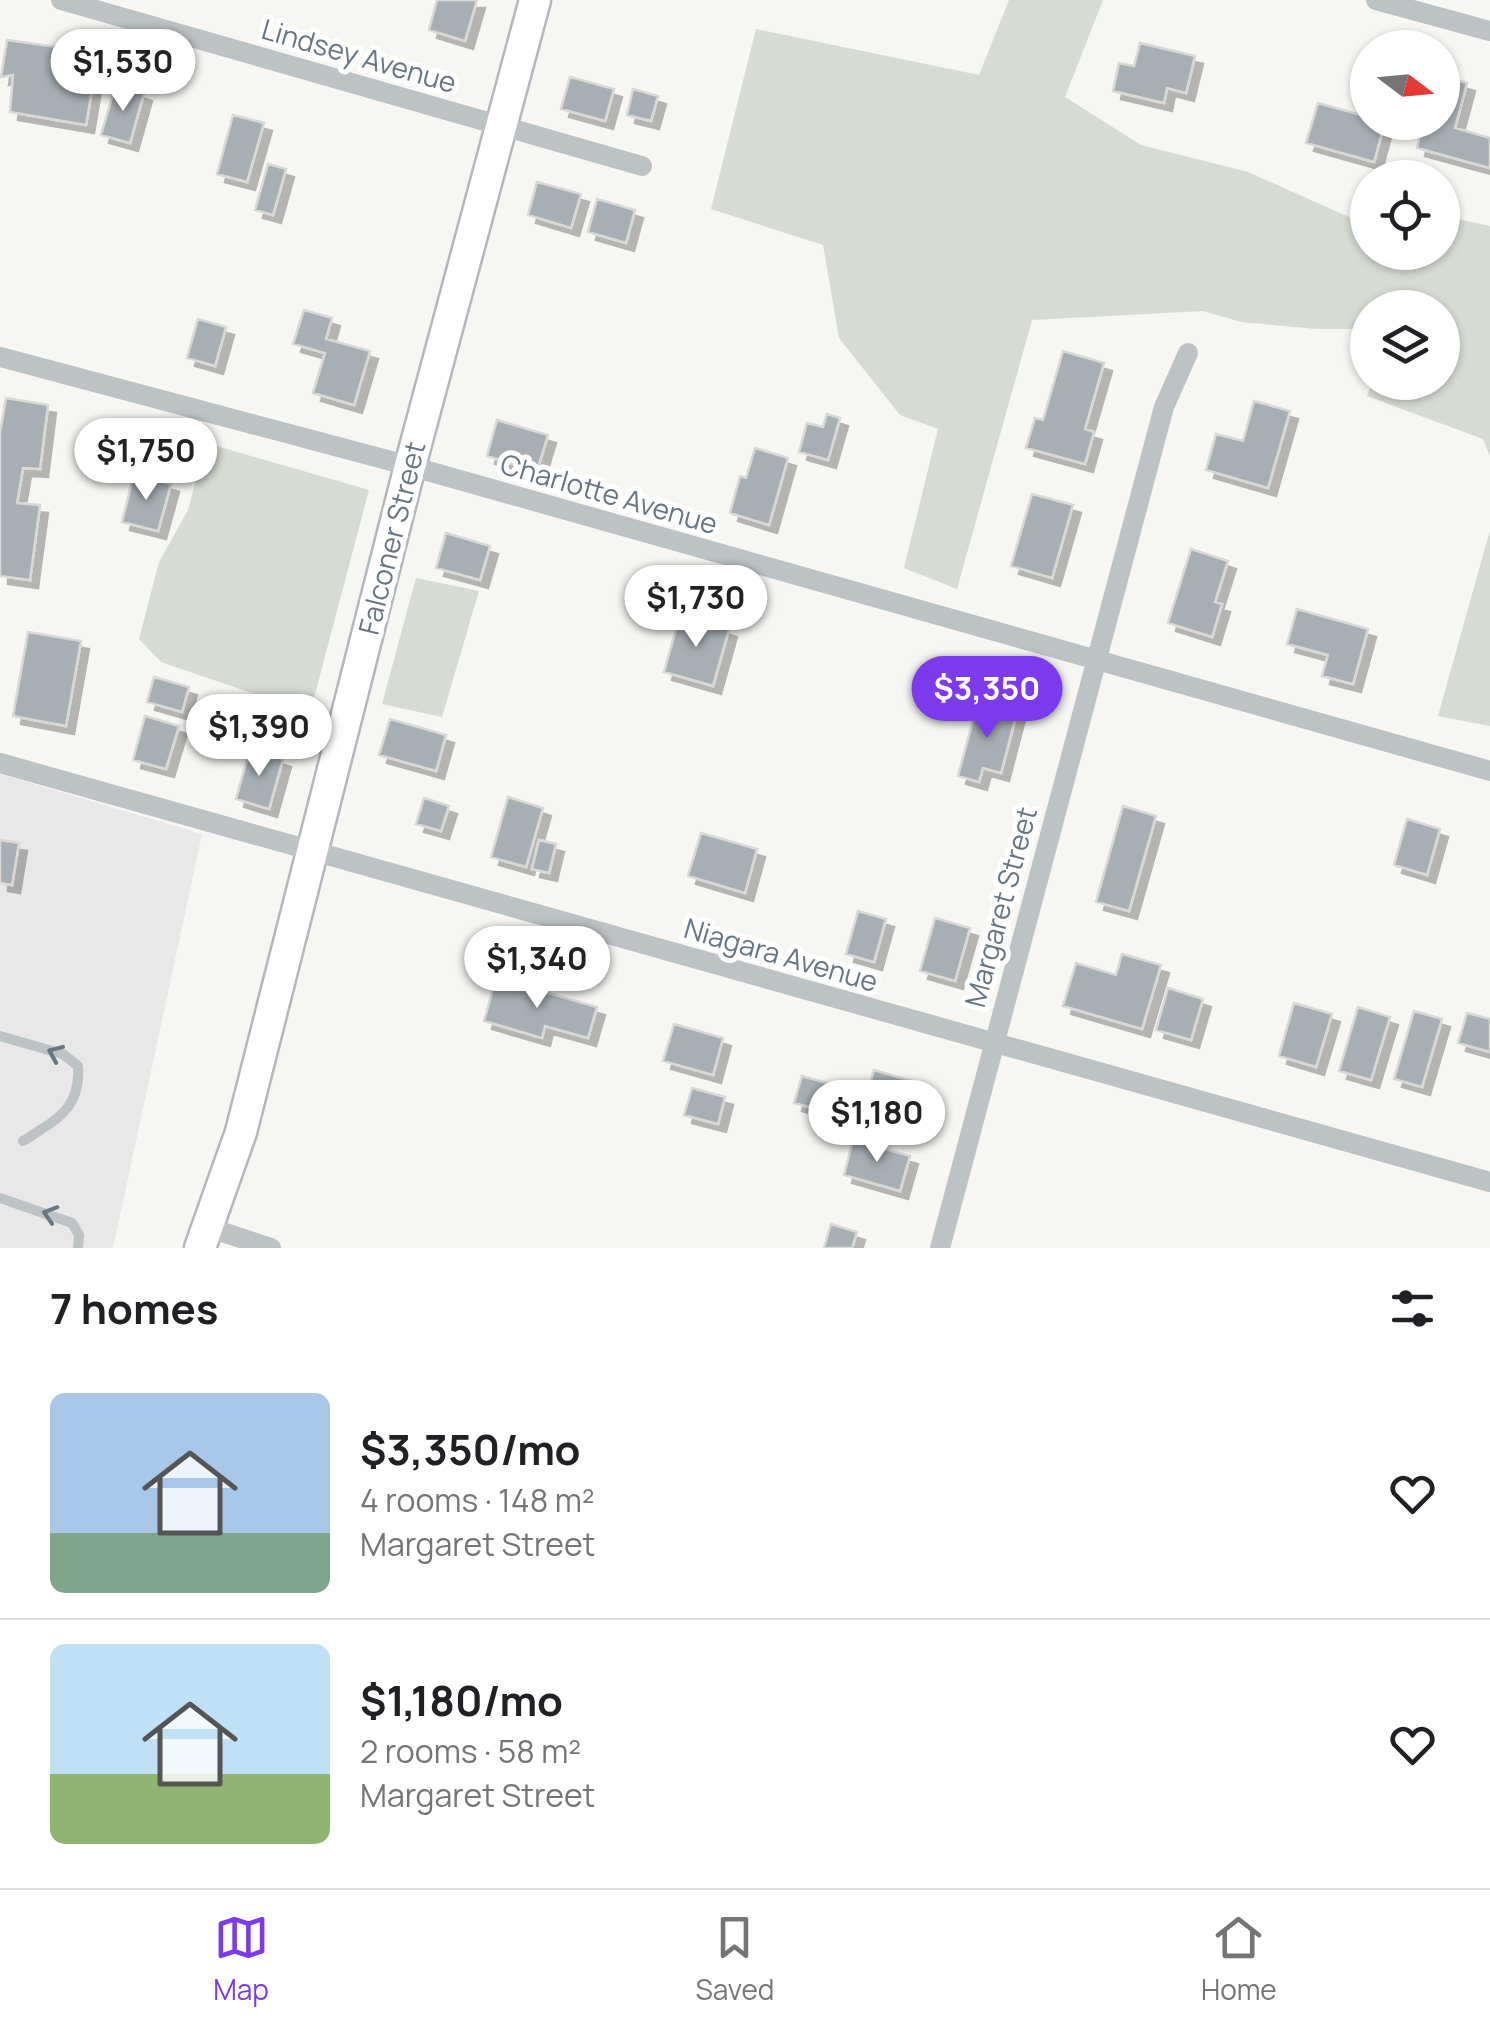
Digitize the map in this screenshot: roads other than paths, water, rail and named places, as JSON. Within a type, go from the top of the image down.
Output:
[{"type":"street","name":"Lindsey Avenue","points":[[61,0],[642,166]]},
{"type":"street","name":"Falconer Street","points":[[204,1238],[241,1132],[410,466],[535,0]]},
{"type":"street","points":[[1376,0],[1490,32]]},
{"type":"street","name":"Margaret Street","points":[[940,1248],[1164,406],[1188,353]]},
{"type":"street","name":"Charlotte Avenue","points":[[0,357],[410,466],[1490,771]]},
{"type":"street","name":"Niagara Avenue","points":[[0,763],[1490,1182]]},
{"type":"street","points":[[204,1238],[271,1248]]},
{"type":"lane","points":[[0,1036],[63,1054],[78,1066],[79,1084],[70,1108],[24,1142]]},
{"type":"lane","points":[[0,1198],[72,1222],[78,1231],[78,1248]]}]
